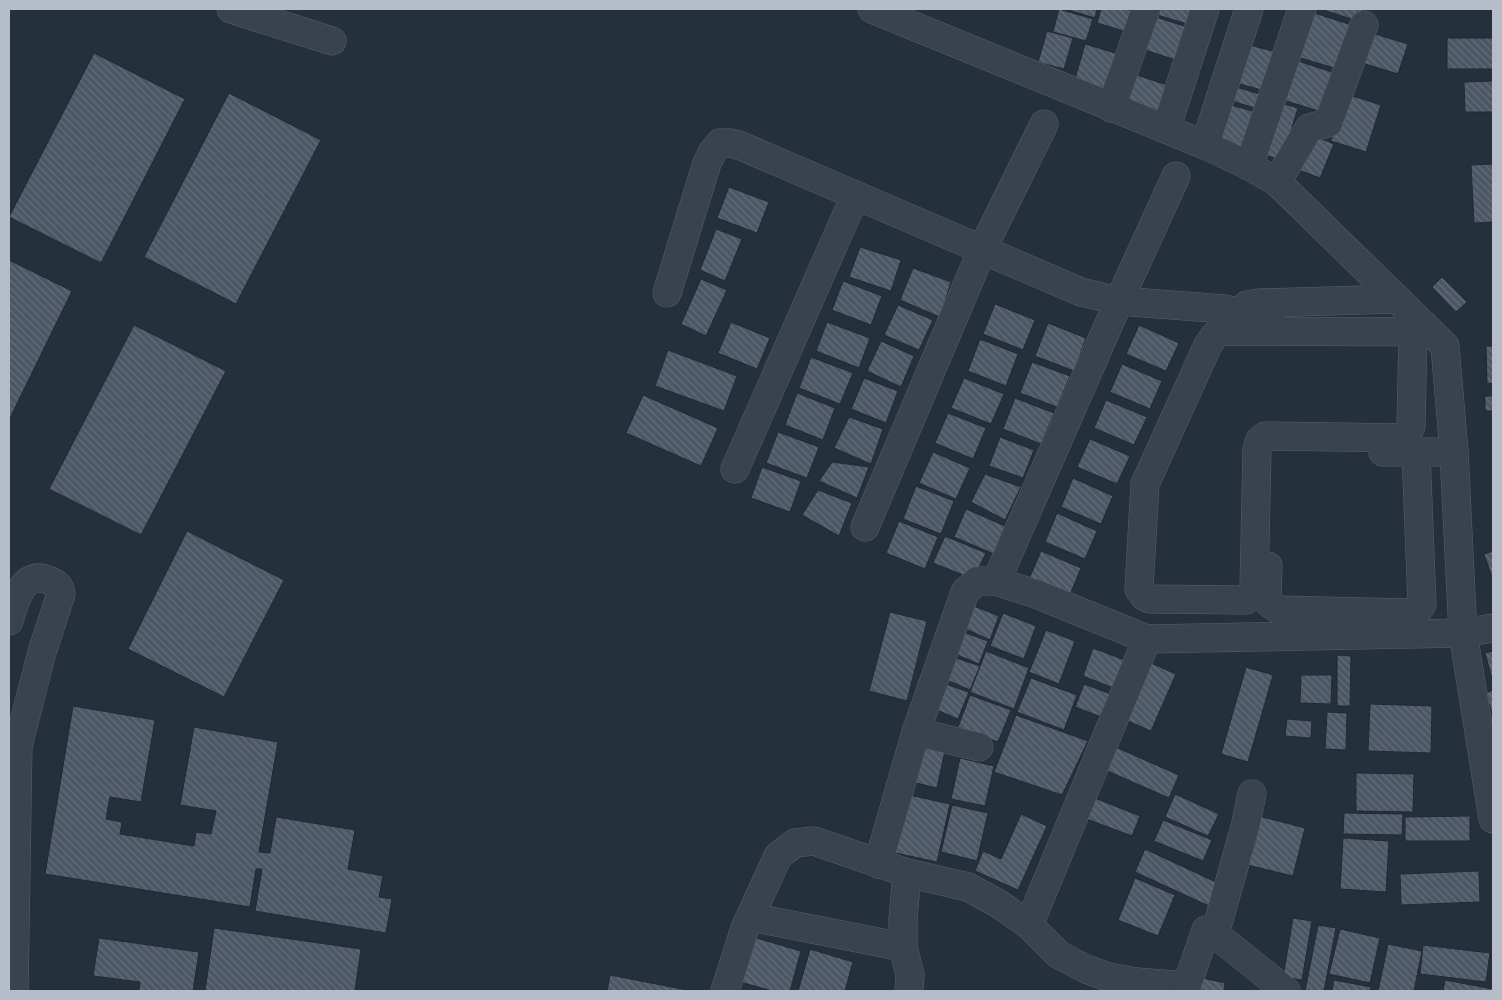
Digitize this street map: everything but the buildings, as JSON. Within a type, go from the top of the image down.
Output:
[{"type":"street","points":[[231,9],[332,40]]},
{"type":"street","points":[[872,9],[1204,145],[1249,166],[1277,182],[1419,328],[1454,452],[1463,633],[1493,819]]},
{"type":"street","points":[[1112,108],[1146,9]]},
{"type":"street","points":[[1166,129],[1205,9]]},
{"type":"street","points":[[1204,145],[1249,9]]},
{"type":"street","points":[[1249,166],[1302,9]]},
{"type":"street","points":[[1277,182],[1308,128],[1328,123],[1364,25]]},
{"type":"street","points":[[866,527],[982,250],[1044,124]]},
{"type":"street","points":[[667,293],[707,163],[713,150],[720,143],[731,143],[1081,292],[1119,301],[1224,310],[1259,317],[1419,328]]},
{"type":"street","points":[[1002,568],[1176,176]]},
{"type":"street","points":[[735,469],[855,196]]},
{"type":"street","points":[[1419,328],[1411,426],[1406,438],[1265,436],[1260,440],[1257,449],[1254,589],[1252,595],[1246,600],[1149,599],[1144,596],[1139,589],[1145,484],[1208,345],[1220,331],[1419,328]]},
{"type":"street","points":[[1414,623],[1408,613],[1279,610],[1270,604],[1267,597],[1272,463],[1276,454],[1282,451],[1454,452]]},
{"type":"street","points":[[1414,623],[1422,604],[1416,452]]},
{"type":"street","points":[[9,621],[17,595],[25,584],[33,578],[45,578],[60,588],[61,594],[42,652],[18,746],[14,991]]},
{"type":"street","points":[[878,864],[916,732],[965,592],[977,581],[995,581],[1036,594],[1147,639],[1414,623],[1463,633],[1493,628]]},
{"type":"street","points":[[1028,925],[1147,639]]},
{"type":"street","points":[[916,732],[979,747]]},
{"type":"street","points":[[1215,934],[1245,827],[1252,794]]},
{"type":"street","points":[[725,991],[745,928],[778,856],[796,843],[814,841],[907,873],[968,887],[999,904],[1028,925],[1059,955],[1086,969],[1108,977],[1186,988],[1206,930],[1215,934],[1286,991]]},
{"type":"street","points":[[907,873],[903,919],[903,947],[910,976],[909,991]]},
{"type":"street","points":[[750,917],[903,947]]}]
